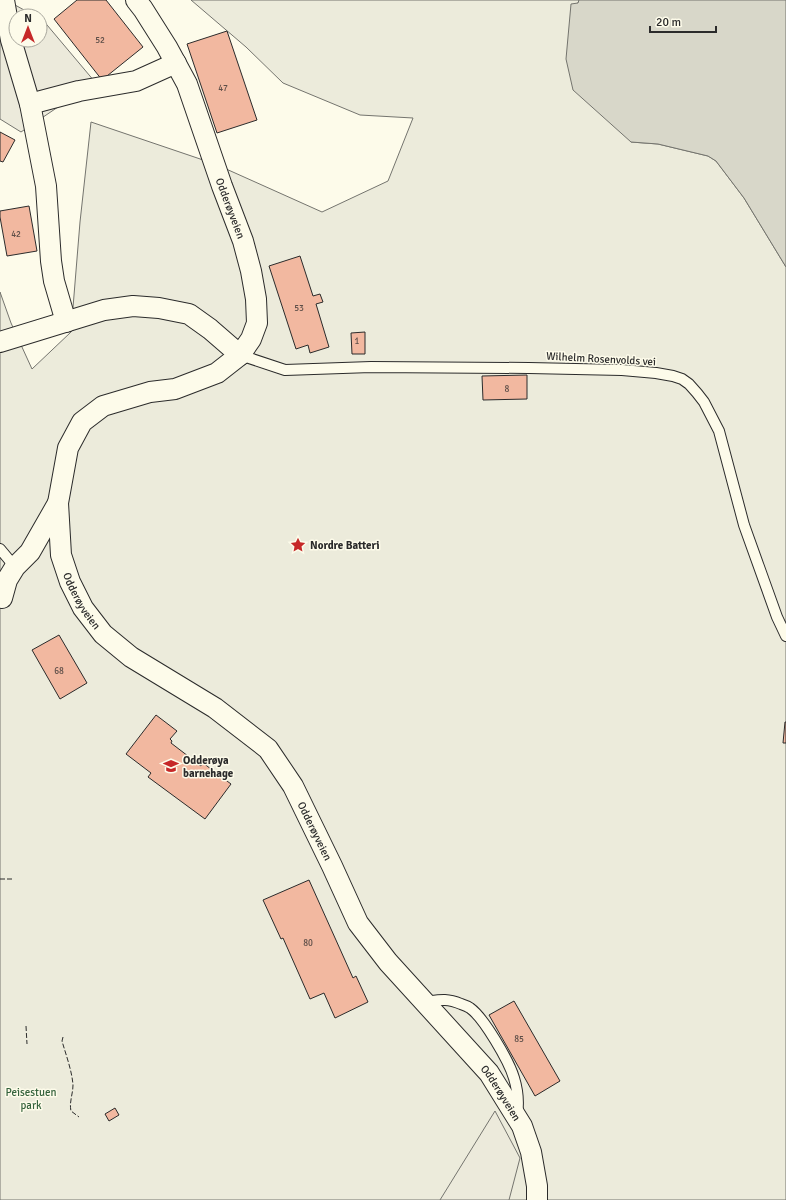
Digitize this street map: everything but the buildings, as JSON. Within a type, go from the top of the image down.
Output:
[{"type":"street","points":[[4,0],[11,40],[30,104],[46,186],[51,261],[54,281],[66,322]]},
{"type":"street","name":"Odderøyveien","points":[[136,0],[176,63],[187,84],[222,186],[243,241],[251,271],[256,299],[257,323],[251,339],[240,355],[217,373],[175,389],[150,392],[103,406],[82,422],[68,448],[58,503],[61,555],[70,582],[83,608],[103,634],[131,657],[215,708],[268,749],[293,786],[358,923],[388,962],[489,1073],[517,1117],[522,1126],[531,1152],[537,1186],[537,1200]]},
{"type":"street","points":[[30,104],[79,91],[136,81],[176,63]]},
{"type":"street","points":[[0,342],[104,310],[133,306],[159,308],[189,314],[210,329],[240,355]]},
{"type":"street","name":"Odderøyveien","points":[[2,598],[7,580],[15,567],[30,552],[58,503]]},
{"type":"lane","name":"Wilhelm Rosenvolds vei","points":[[240,355],[285,370],[394,366],[529,368],[614,370],[656,373],[682,379],[690,384],[697,392],[708,409],[719,431],[744,525],[777,617],[786,636]]},
{"type":"lane","points":[[0,549],[15,567]]},
{"type":"lane","points":[[425,1002],[444,999],[469,1007],[486,1026],[499,1046],[514,1077],[519,1101],[517,1117]]},
{"type":"green space","name":"Peisestuen park","points":[[191,0],[579,0],[578,3],[631,142],[658,144],[708,156],[716,161],[744,198],[786,267],[786,1200],[0,1200],[0,292],[11,323],[32,369],[71,332],[80,222],[91,122],[215,164],[322,212],[388,181],[413,118],[360,115],[283,83],[246,47]]},
{"type":"shaded area","points":[[579,0],[786,0],[786,267],[744,198],[716,161],[708,156],[658,144],[631,142],[573,90],[566,59],[571,4],[578,3]]},
{"type":"shaded area","points":[[15,5],[20,8],[8,8],[8,48],[48,48],[48,26],[95,82],[21,132],[0,119],[0,7]]},
{"type":"shaded area","points":[[495,1111],[520,1158],[509,1200],[440,1200]]},
{"type":"fence","points":[[0,879],[13,879]]},
{"type":"fence","points":[[26,1026],[27,1044]]},
{"type":"fence","points":[[63,1037],[62,1041],[73,1085],[70,1104],[71,1111],[79,1117]]},
{"type":"place","name":"Nordre Batteri","points":[[298,545]]},
{"type":"place","name":"Odderøya barnehage","points":[[171,766]]}]
